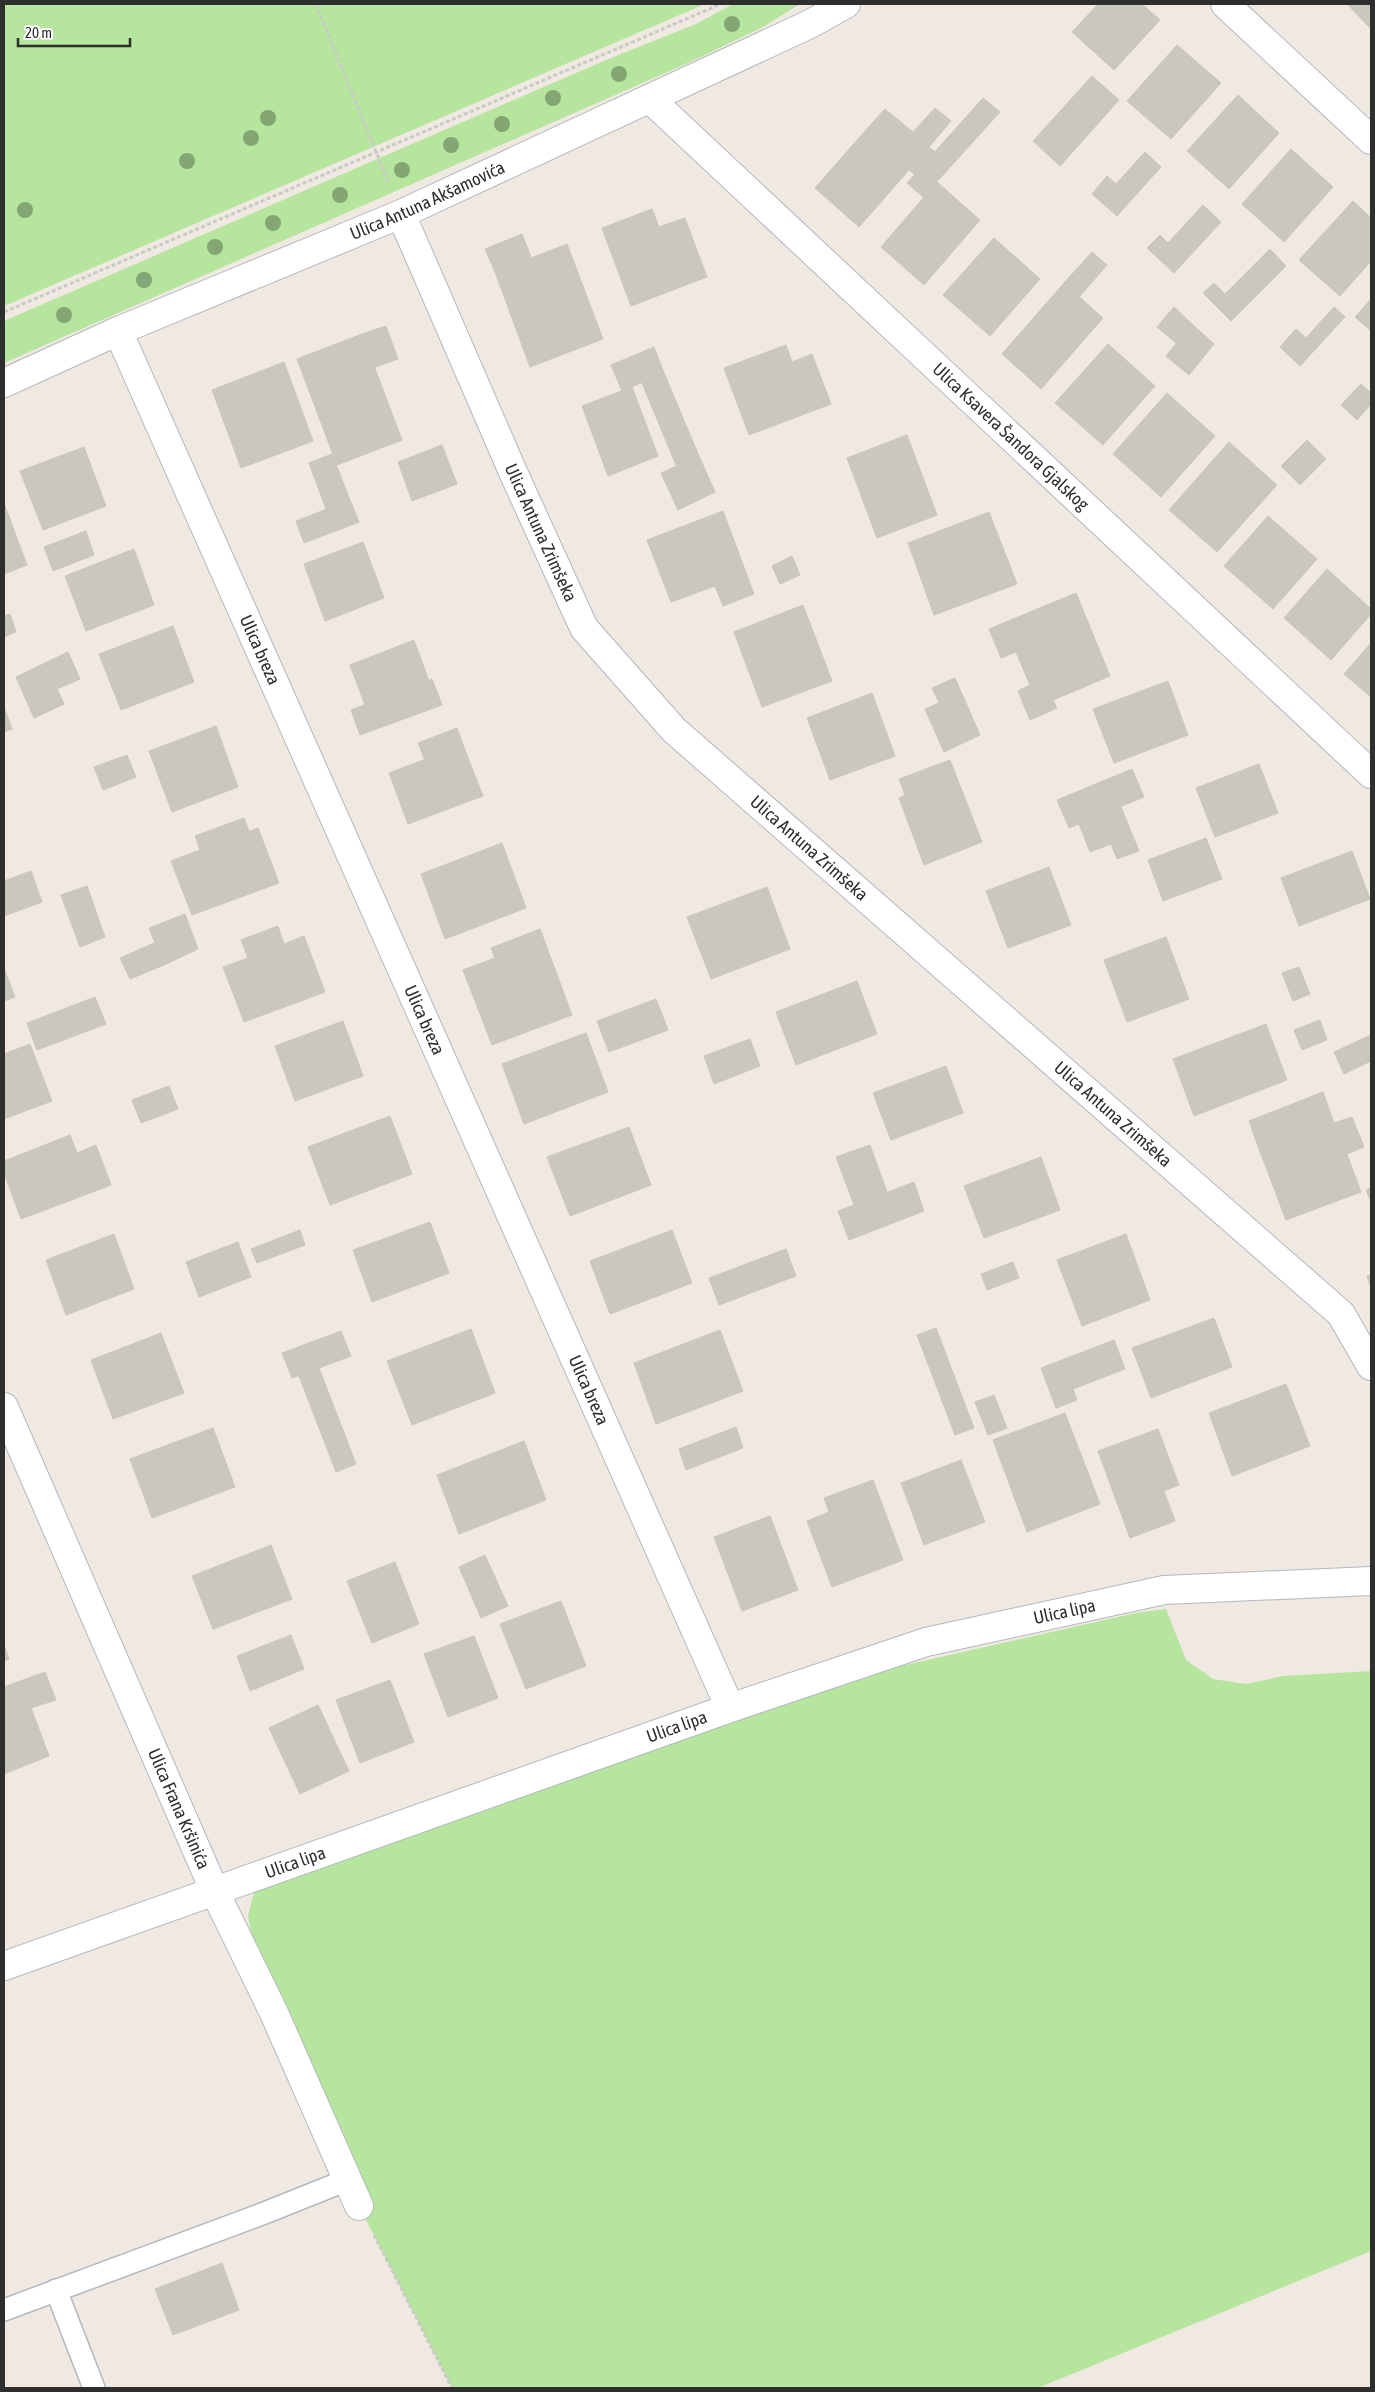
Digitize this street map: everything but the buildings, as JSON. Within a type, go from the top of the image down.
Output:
[{"type":"street","name":"Ulica Antuna Akšamovića","points":[[4,382],[118,331],[401,214],[810,24],[846,4]]},
{"type":"street","points":[[1226,4],[1371,140]]},
{"type":"street","name":"Ulica Ksavera Šandora Gjalskog","points":[[650,99],[1371,774]]},
{"type":"street","name":"Ulica Antuna Zrimšeka","points":[[401,214],[513,472],[584,628],[674,730],[1341,1314],[1371,1366]]},
{"type":"street","name":"Ulica breza","points":[[118,331],[730,1708]]},
{"type":"street","name":"Ulica Frana Kršinića","points":[[7,1423],[215,1892],[274,2012],[359,2206]]},
{"type":"street","name":"Ulica lipa","points":[[4,1966],[730,1708],[926,1642],[1164,1590],[1371,1581]]},
{"type":"lane","points":[[4,2310],[347,2180]]},
{"type":"lane","points":[[56,2290],[94,2388]]},
{"type":"path","points":[[316,4],[401,214]]},
{"type":"path","points":[[4,312],[376,150],[721,4]]},
{"type":"path","points":[[359,2206],[452,2388]]},
{"type":"green space","points":[[4,4],[705,4],[4,306]]},
{"type":"green space","points":[[733,4],[800,4],[763,27],[688,63],[4,363],[4,321],[606,60],[696,24]]},
{"type":"green space","points":[[1166,1609],[1186,1660],[1213,1679],[1246,1684],[1283,1676],[1371,1671],[1371,2251],[1038,2388],[452,2388],[359,2206],[286,2007],[252,1936],[248,1916],[254,1893],[261,1886],[809,1692],[892,1668],[1136,1613]]}]
